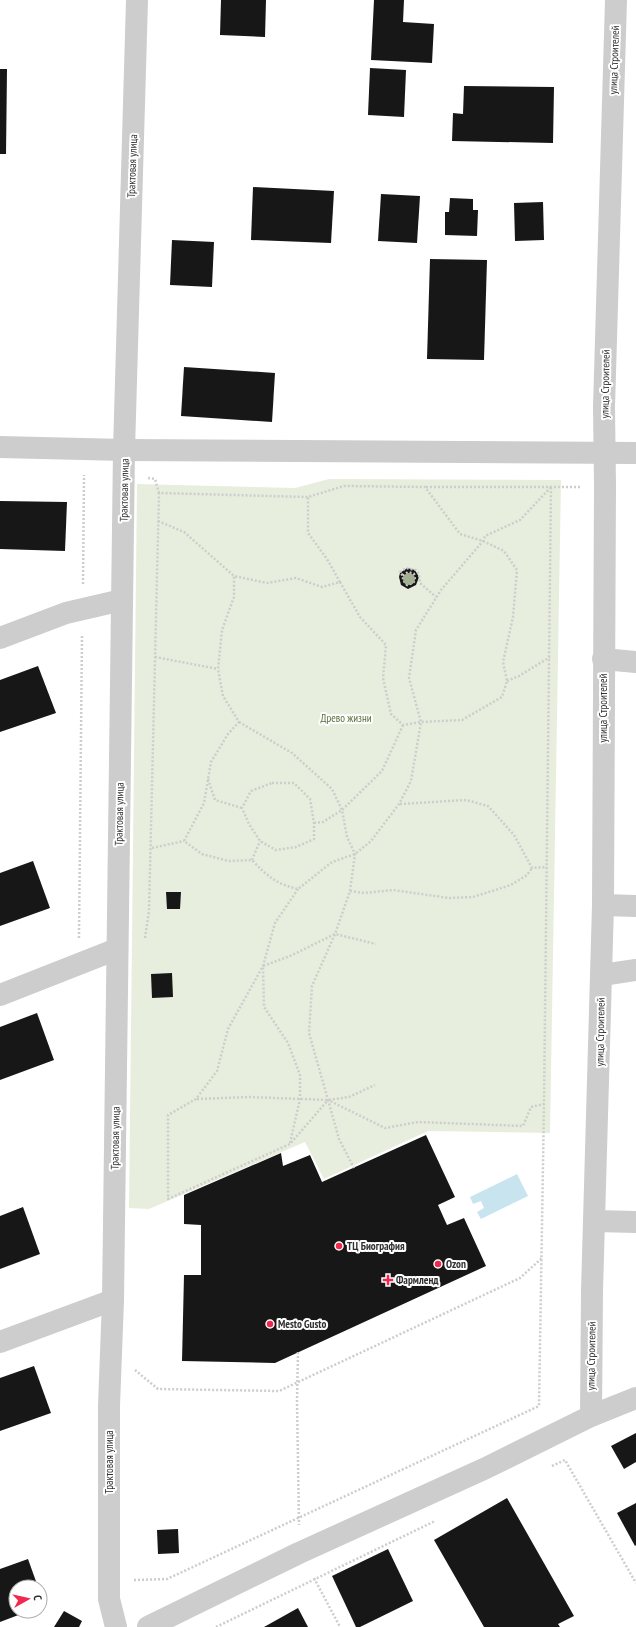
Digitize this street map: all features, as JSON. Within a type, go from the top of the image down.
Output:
[{"type":"street","name":"Трактовая улица","points":[[116,1627],[109,1598],[110,1406],[124,450],[137,0]]},
{"type":"street","name":"улица Строителей","points":[[591,1416],[592,1291],[603,905],[604,399],[616,0]]},
{"type":"street","points":[[0,446],[124,450],[636,453]]},
{"type":"street","points":[[0,638],[66,613],[122,600]]},
{"type":"street","points":[[604,659],[636,662]]},
{"type":"street","points":[[603,905],[636,906]]},
{"type":"street","points":[[0,995],[117,949]]},
{"type":"street","points":[[602,975],[636,970]]},
{"type":"street","points":[[595,1221],[636,1222]]},
{"type":"street","points":[[0,1342],[112,1300]]},
{"type":"street","points":[[148,1627],[299,1553],[486,1468],[591,1416],[636,1398]]},
{"type":"path","points":[[78,939],[84,474]]},
{"type":"path","points":[[144,942],[150,911],[158,521],[160,493],[308,497],[344,486],[551,487]]},
{"type":"path","points":[[403,725],[421,722],[462,720],[502,697],[507,681],[504,662],[513,617],[517,570],[504,552],[483,541],[460,534],[425,486]]},
{"type":"path","points":[[328,1100],[290,1144],[168,1199],[168,1115],[196,1099],[217,1071],[228,1029],[263,966],[275,923],[298,889],[332,862],[355,854],[371,841],[399,804],[411,781],[421,722],[410,678],[416,630],[436,597],[483,541],[485,536],[520,520],[551,487]]},
{"type":"path","points":[[134,1573],[134,1580],[167,1579],[300,1519],[539,1406],[550,657],[551,487]]},
{"type":"path","points":[[308,497],[308,532],[327,559],[360,617],[386,645],[383,678],[391,714],[403,725]]},
{"type":"path","points":[[158,521],[184,532],[234,576],[267,583],[296,578],[322,587],[340,582]]},
{"type":"path","points":[[403,576],[404,574],[411,572],[414,574],[415,580],[413,583],[407,585],[400,572],[403,569],[411,568],[416,570],[419,574],[420,583],[436,597]]},
{"type":"path","points":[[234,576],[234,597],[222,630],[218,669],[223,696],[239,722],[292,752],[332,790],[342,810],[347,837],[355,854],[350,892],[335,934],[312,986],[309,1033],[339,1139],[354,1168]]},
{"type":"path","points":[[155,657],[218,669]]},
{"type":"path","points":[[507,681],[519,676],[550,657]]},
{"type":"path","points":[[184,842],[204,803],[211,762],[228,734],[239,722]]},
{"type":"path","points":[[314,823],[323,822],[342,810],[382,771],[403,725]]},
{"type":"path","points":[[208,778],[215,800],[242,808]]},
{"type":"path","points":[[294,783],[310,799],[314,823],[314,840],[296,847],[276,850],[260,841],[248,824],[242,808],[251,791],[272,784],[294,783]]},
{"type":"path","points":[[399,804],[466,800],[488,806],[514,835],[532,868]]},
{"type":"path","points":[[252,860],[260,841]]},
{"type":"path","points":[[152,848],[184,842],[202,854],[229,861],[252,860],[269,877],[284,886],[298,889]]},
{"type":"path","points":[[532,868],[547,867]]},
{"type":"path","points":[[350,892],[364,893],[393,890],[449,898],[473,897],[511,885],[527,875],[532,868]]},
{"type":"path","points":[[263,966],[290,956],[335,934],[376,944]]},
{"type":"path","points":[[263,966],[264,1007],[288,1043],[300,1075],[300,1099],[290,1144]]},
{"type":"path","points":[[196,1099],[249,1097],[328,1100],[349,1097],[376,1084]]},
{"type":"path","points":[[328,1100],[385,1128],[418,1122],[523,1126],[531,1107],[544,1104]]},
{"type":"path","points":[[134,1377],[135,1369],[158,1389],[279,1391],[520,1278],[542,1258]]},
{"type":"path","points":[[298,1352],[300,1519]]},
{"type":"path","points":[[551,1466],[565,1460],[636,1582]]},
{"type":"path","points":[[216,1627],[441,1518]]},
{"type":"green space","name":"Древо жизни","points":[[329,479],[561,480],[550,1133],[428,1131],[324,1179],[305,1142],[149,1209],[129,1208],[137,484],[295,488]]},
{"type":"water","points":[[517,1174],[528,1196],[481,1219],[477,1212],[484,1208],[481,1201],[473,1204],[470,1197]]},
{"type":"building","points":[[221,0],[266,0],[265,37],[220,35]]},
{"type":"building","points":[[374,0],[404,0],[403,22],[434,24],[432,63],[371,60]]},
{"type":"building","points":[[370,68],[406,70],[404,117],[368,115]]},
{"type":"building","points":[[0,69],[7,69],[6,154],[0,154]]},
{"type":"building","points":[[464,86],[554,87],[553,143],[452,141],[453,113],[463,114]]},
{"type":"building","points":[[253,187],[334,191],[331,243],[251,240]]},
{"type":"building","points":[[381,194],[420,196],[417,243],[378,241]]},
{"type":"building","points":[[450,198],[473,199],[473,210],[478,210],[477,236],[445,235],[445,212],[449,212]]},
{"type":"building","points":[[543,202],[544,240],[515,241],[514,203]]},
{"type":"building","points":[[172,240],[214,242],[212,287],[170,285]]},
{"type":"building","points":[[430,259],[487,260],[484,360],[427,359]]},
{"type":"building","points":[[184,367],[275,373],[272,422],[181,416]]},
{"type":"building","points":[[0,501],[67,502],[65,551],[0,549]]},
{"type":"building","points":[[407,568],[415,570],[419,577],[416,585],[408,589],[401,585],[399,577],[400,573]]},
{"type":"building","points":[[38,666],[56,713],[0,732],[0,680]]},
{"type":"building","points":[[33,861],[50,908],[0,926],[0,873]]},
{"type":"building","points":[[166,892],[181,892],[180,909],[167,909]]},
{"type":"building","points":[[172,973],[173,997],[152,998],[151,974]]},
{"type":"building","points":[[37,1013],[54,1060],[0,1080],[0,1027]]},
{"type":"building","name":"ТЦ Биография","points":[[426,1135],[455,1197],[438,1205],[447,1225],[464,1218],[486,1266],[275,1363],[182,1361],[184,1275],[201,1275],[201,1225],[184,1224],[184,1195],[281,1153],[283,1166],[310,1155],[322,1182]]},
{"type":"building","points":[[23,1207],[40,1254],[0,1269],[0,1216]]},
{"type":"building","points":[[34,1366],[51,1413],[0,1431],[0,1378]]},
{"type":"building","points":[[636,1433],[636,1462],[624,1469],[611,1446]]},
{"type":"building","points":[[507,1498],[574,1616],[558,1624],[560,1627],[484,1627],[434,1540]]},
{"type":"building","points":[[636,1503],[636,1545],[635,1546],[617,1513]]},
{"type":"building","points":[[178,1529],[179,1553],[158,1554],[157,1530]]},
{"type":"building","points":[[388,1549],[413,1601],[360,1627],[356,1627],[332,1576]]},
{"type":"building","points":[[28,1559],[35,1579],[8,1579],[8,1619],[0,1622],[0,1569]]},
{"type":"building","points":[[298,1608],[308,1627],[264,1627]]},
{"type":"building","points":[[64,1611],[82,1621],[79,1627],[54,1627]]},
{"type":"place","name":"ТЦ Биография","points":[[339,1246]]},
{"type":"place","name":"Ozon","points":[[438,1264]]},
{"type":"place","name":"Фармленд","points":[[388,1280]]},
{"type":"place","name":"Mesto Gusto","points":[[270,1324]]}]
